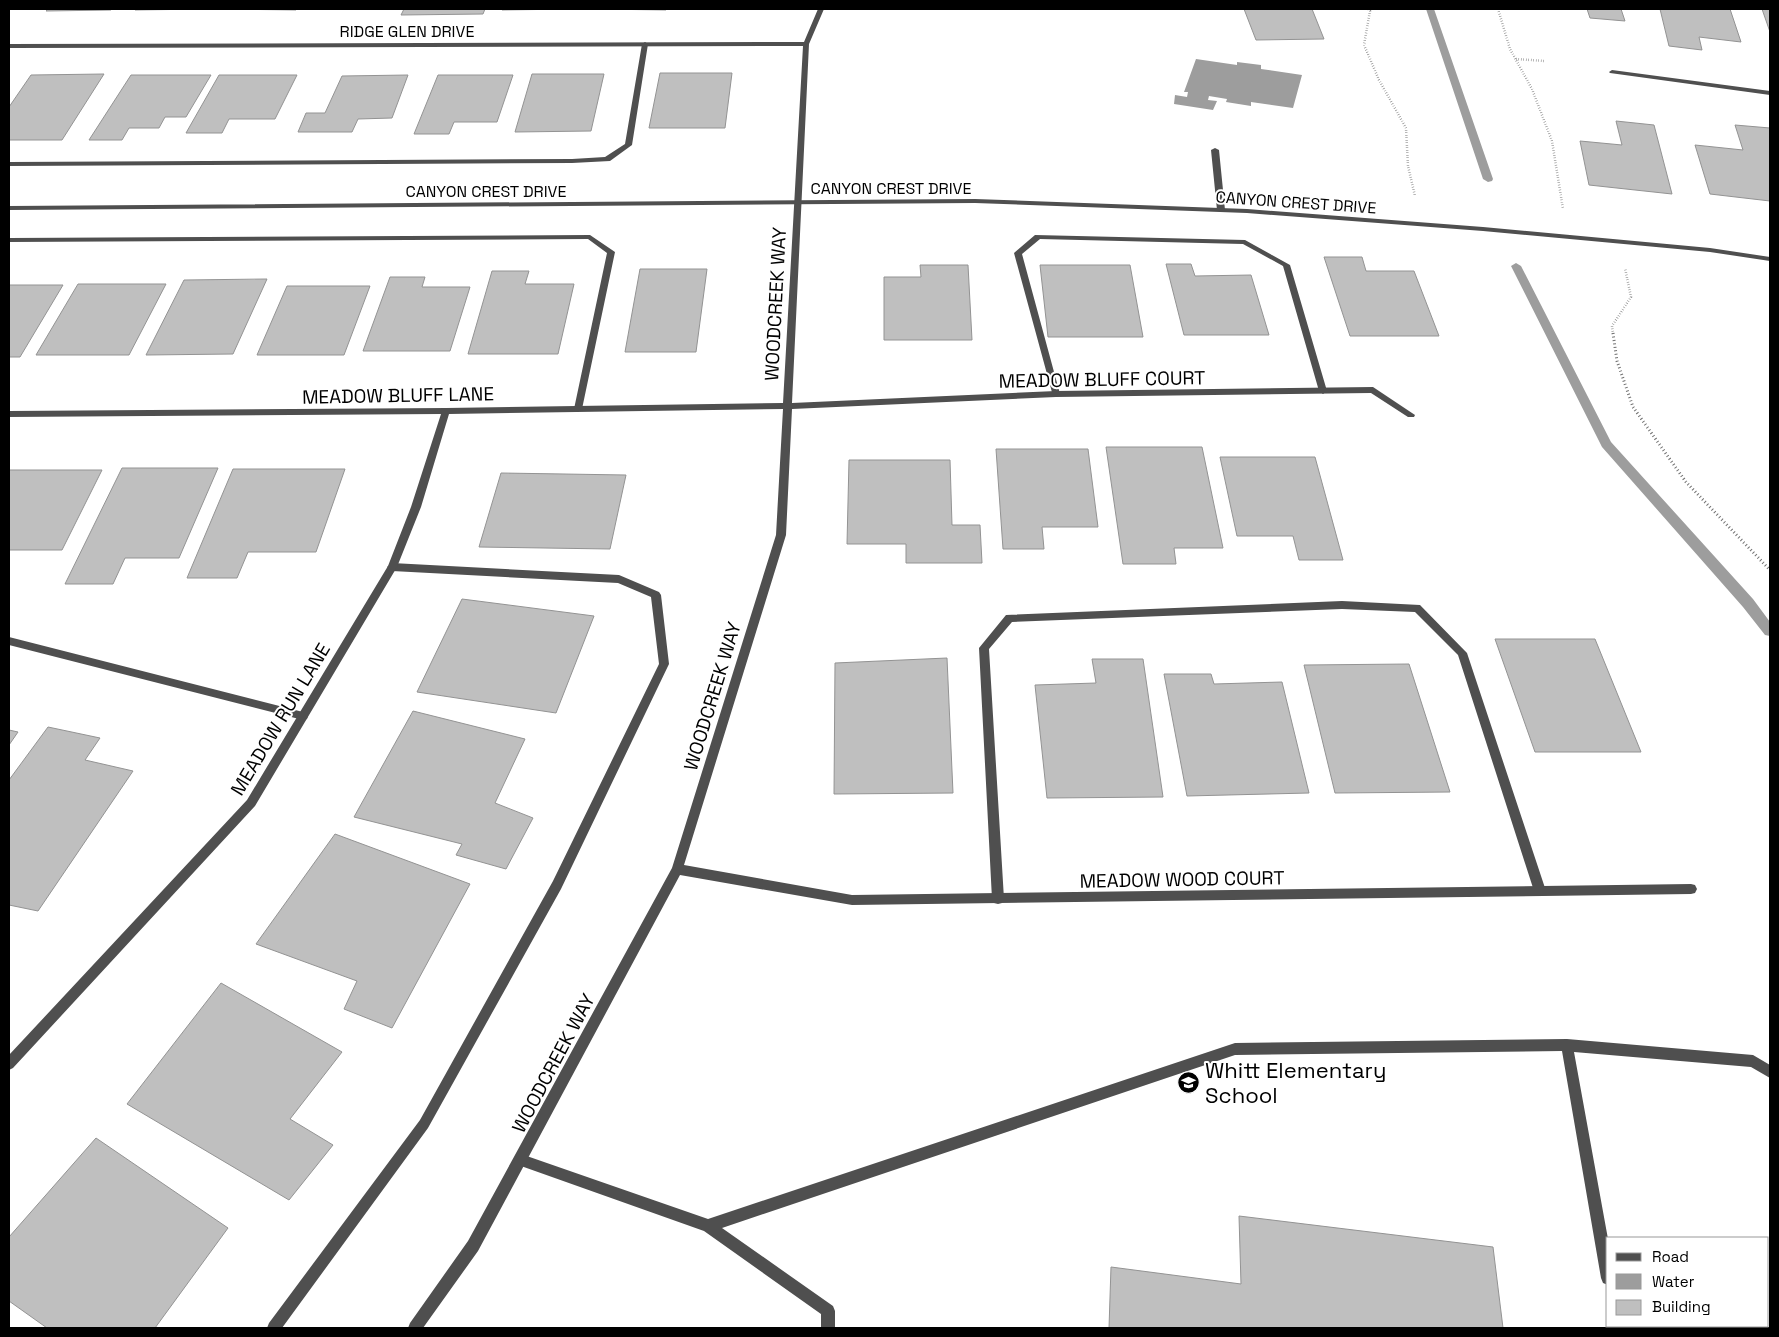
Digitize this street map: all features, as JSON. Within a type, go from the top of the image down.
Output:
[{"type":"street","name":"WOODCREEK WAY","points":[[415,1328],[473,1246],[677,870],[781,535],[806,44],[821,9]]},
{"type":"street","points":[[9,164],[562,162],[608,159],[628,144],[645,44]]},
{"type":"street","name":"RIDGE GLEN DRIVE","points":[[9,46],[806,44]]},
{"type":"street","points":[[1612,72],[1770,93]]},
{"type":"street","points":[[1215,150],[1221,210]]},
{"type":"street","name":"CANYON CREST DRIVE","points":[[9,208],[975,201],[1221,210],[1482,229],[1710,250],[1770,259]]},
{"type":"street","points":[[9,240],[590,237],[611,252],[578,409]]},
{"type":"street","points":[[1056,394],[1018,253],[1038,237],[1245,242],[1286,265],[1323,391]]},
{"type":"street","name":"MEADOW BLUFF COURT","points":[[788,406],[1056,394],[1373,390],[1411,415]]},
{"type":"street","name":"MEADOW BLUFF LANE","points":[[9,414],[788,406]]},
{"type":"street","name":"MEADOW RUN LANE","points":[[9,1063],[251,804],[392,568],[416,507],[446,411]]},
{"type":"street","points":[[274,1328],[424,1124],[557,885],[664,664],[656,595],[619,579],[392,568]]},
{"type":"street","points":[[998,899],[984,648],[1010,618],[1342,605],[1417,608],[1462,653],[1540,892]]},
{"type":"street","points":[[9,641],[303,716]]},
{"type":"street","name":"MEADOW WOOD COURT","points":[[677,870],[852,900],[1691,889]]},
{"type":"street","points":[[708,1226],[1235,1049],[1567,1044],[1753,1061],[1770,1072]]},
{"type":"street","points":[[1567,1044],[1606,1267]]},
{"type":"street","points":[[521,1160],[708,1226],[828,1311],[828,1328]]},
{"type":"path","points":[[1368,9],[1370,11],[1364,45],[1379,80],[1406,128],[1408,166],[1417,200]]},
{"type":"path","points":[[1498,9],[1510,49],[1532,89],[1552,141],[1563,209],[1554,209]]},
{"type":"path","points":[[1515,59],[1545,60]]},
{"type":"path","points":[[1619,242],[1631,297],[1612,326],[1617,361],[1633,407],[1686,482],[1770,570]]},
{"type":"water","points":[[1196,59],[1237,65],[1237,62],[1261,65],[1261,69],[1302,75],[1293,108],[1251,102],[1251,106],[1226,102],[1227,99],[1209,96],[1208,100],[1217,101],[1213,110],[1174,104],[1175,95],[1187,97],[1188,92],[1184,92]]},
{"type":"building","points":[[48,9],[112,9],[46,11]]},
{"type":"building","points":[[136,9],[205,9],[135,10]]},
{"type":"building","points":[[220,9],[297,9],[296,10]]},
{"type":"building","points":[[404,9],[485,9],[483,14],[401,15]]},
{"type":"building","points":[[503,9],[573,9],[502,10]]},
{"type":"building","points":[[598,9],[667,9],[666,10]]},
{"type":"building","points":[[1244,9],[1312,9],[1324,39],[1256,40]]},
{"type":"building","points":[[1587,9],[1621,9],[1625,21],[1590,18]]},
{"type":"building","points":[[1660,9],[1730,9],[1741,42],[1699,37],[1702,50],[1669,46]]},
{"type":"building","points":[[1762,9],[1770,9],[1770,32]]},
{"type":"building","points":[[660,73],[732,73],[725,128],[649,128]]},
{"type":"building","points":[[104,74],[62,140],[9,140],[9,107],[31,75]]},
{"type":"building","points":[[532,74],[604,74],[591,131],[515,132]]},
{"type":"building","points":[[131,75],[211,75],[186,117],[165,117],[159,128],[129,128],[122,140],[89,140]]},
{"type":"building","points":[[219,75],[297,75],[275,119],[229,119],[222,133],[186,133]]},
{"type":"building","points":[[408,75],[392,118],[358,119],[352,132],[298,132],[306,113],[325,113],[342,76]]},
{"type":"building","points":[[438,75],[513,75],[497,122],[454,122],[449,134],[414,134]]},
{"type":"building","points":[[1616,121],[1654,125],[1672,194],[1589,185],[1580,141],[1622,145]]},
{"type":"building","points":[[1735,125],[1770,128],[1770,201],[1710,194],[1695,145],[1743,150]]},
{"type":"building","points":[[1324,257],[1362,257],[1366,271],[1414,271],[1439,336],[1350,336]]},
{"type":"building","points":[[1166,264],[1191,264],[1195,276],[1251,275],[1269,335],[1184,335]]},
{"type":"building","points":[[920,265],[968,265],[972,340],[884,340],[884,277],[921,277]]},
{"type":"building","points":[[1040,265],[1130,265],[1143,337],[1048,337]]},
{"type":"building","points":[[640,269],[707,269],[696,352],[625,352]]},
{"type":"building","points":[[492,271],[529,271],[525,284],[574,284],[558,354],[468,354]]},
{"type":"building","points":[[390,277],[425,277],[422,287],[470,287],[450,351],[363,351]]},
{"type":"building","points":[[267,279],[233,354],[146,355],[184,280]]},
{"type":"building","points":[[78,284],[166,284],[129,355],[36,355]]},
{"type":"building","points":[[9,285],[63,285],[20,357],[9,357]]},
{"type":"building","points":[[287,286],[370,286],[344,355],[257,355]]},
{"type":"building","points":[[1106,447],[1202,447],[1223,548],[1174,548],[1176,564],[1123,564]]},
{"type":"building","points":[[996,449],[1088,449],[1098,527],[1042,527],[1044,549],[1003,549]]},
{"type":"building","points":[[1220,457],[1315,457],[1343,560],[1299,560],[1293,536],[1237,536]]},
{"type":"building","points":[[849,460],[950,460],[952,525],[980,525],[982,563],[906,563],[906,544],[847,544]]},
{"type":"building","points":[[122,468],[218,468],[179,558],[125,558],[113,584],[65,584]]},
{"type":"building","points":[[233,469],[345,469],[316,552],[248,552],[237,578],[187,578]]},
{"type":"building","points":[[9,470],[102,470],[62,550],[9,550]]},
{"type":"building","points":[[501,473],[626,475],[610,549],[479,547]]},
{"type":"building","points":[[462,599],[594,616],[556,713],[417,692]]},
{"type":"building","points":[[1495,639],[1595,639],[1641,752],[1535,752]]},
{"type":"building","points":[[947,658],[953,793],[834,794],[835,663]]},
{"type":"building","points":[[1092,659],[1143,659],[1163,797],[1047,798],[1035,685],[1096,683]]},
{"type":"building","points":[[1409,664],[1450,792],[1335,793],[1304,665]]},
{"type":"building","points":[[1164,674],[1211,674],[1214,684],[1282,682],[1309,793],[1187,796]]},
{"type":"building","points":[[413,711],[525,739],[495,803],[533,818],[506,869],[456,855],[462,844],[354,817]]},
{"type":"building","points":[[48,727],[100,738],[85,760],[133,771],[38,911],[9,905],[9,780]]},
{"type":"building","points":[[9,730],[18,732],[9,745]]},
{"type":"building","points":[[335,834],[470,884],[392,1028],[344,1009],[357,981],[256,944]]},
{"type":"building","points":[[221,983],[342,1052],[290,1119],[333,1145],[289,1200],[127,1104]]},
{"type":"building","points":[[96,1138],[228,1228],[155,1328],[47,1328],[9,1301],[9,1237]]},
{"type":"building","points":[[1239,1216],[1493,1247],[1503,1328],[1109,1328],[1111,1267],[1241,1284]]},
{"type":"waterway","points":[[1430,9],[1488,179]]},
{"type":"waterway","points":[[1516,266],[1606,444],[1748,603],[1770,631]]},
{"type":"place","name":"Whitt Elementary School","points":[[1189,1083]]}]
